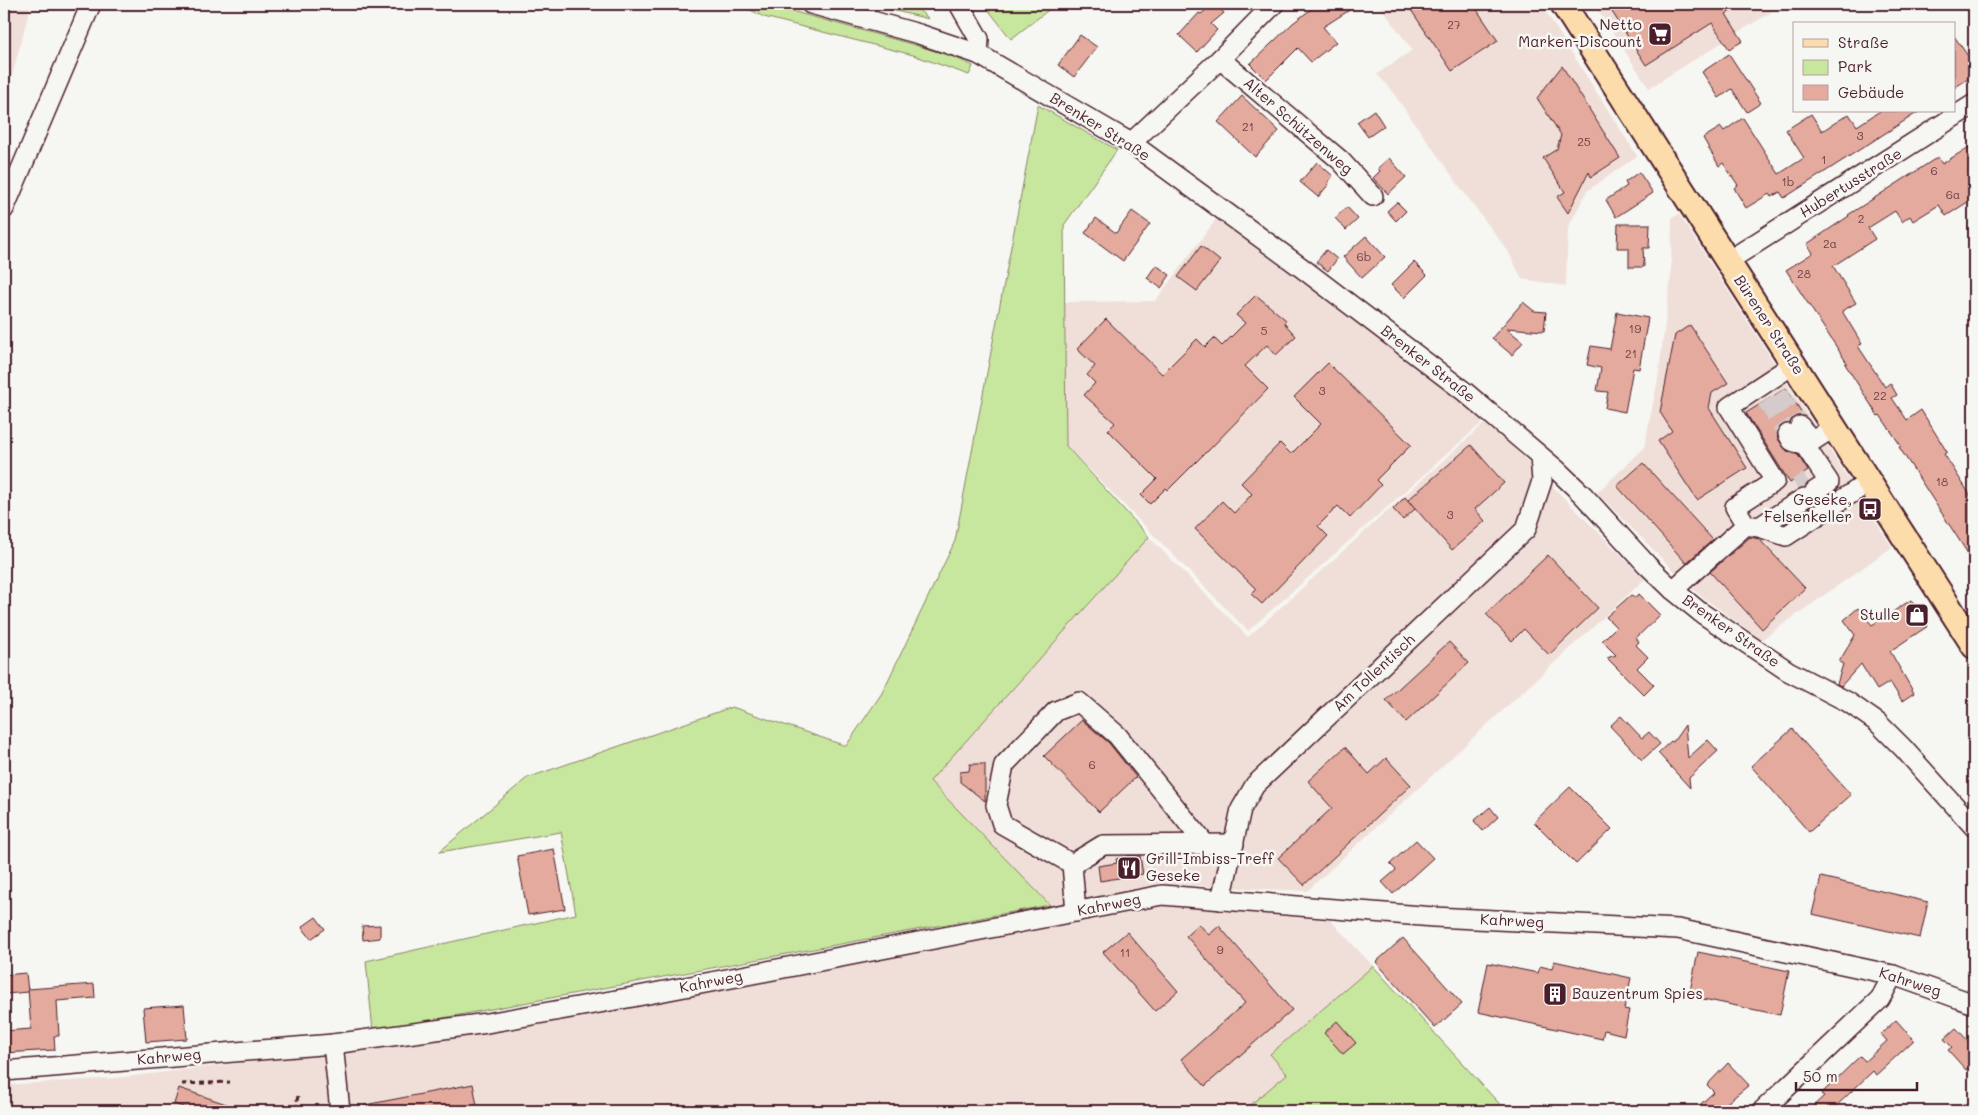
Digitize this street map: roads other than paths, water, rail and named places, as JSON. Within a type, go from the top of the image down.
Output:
[{"type":"main road","name":"Bürener Straße","points":[[1563,4],[1974,646]]},
{"type":"street","points":[[4,208],[91,4]]},
{"type":"street","name":"Brenker Straße","points":[[811,4],[919,34],[978,54],[1131,144],[1386,331],[1465,392],[1583,495],[1647,565],[1700,612],[1788,671],[1848,702],[1878,723],[1974,827]]},
{"type":"street","points":[[959,4],[980,39],[978,54]]},
{"type":"street","points":[[1131,144],[1220,59],[1274,4]]},
{"type":"street","name":"Alter Schützenweg","points":[[1220,59],[1340,160],[1373,196]]},
{"type":"street","name":"Hubertusstraße","points":[[1728,261],[1974,104]]},
{"type":"street","points":[[1794,364],[1768,390],[1728,407],[1800,489]]},
{"type":"street","points":[[1673,590],[1800,489],[1808,444],[1834,427]]},
{"type":"street","points":[[1794,430],[1792,440],[1808,444]]},
{"type":"street","name":"Am Tollentisch","points":[[1221,900],[1241,809],[1255,785],[1526,529],[1542,481],[1540,456]]},
{"type":"street","points":[[1800,489],[1735,507],[1752,526],[1786,536],[1869,482]]},
{"type":"street","points":[[1072,864],[1002,824],[996,806],[1004,765],[1056,710],[1079,702],[1117,736],[1205,844]]},
{"type":"street","points":[[1072,864],[1103,845],[1234,844]]},
{"type":"street","points":[[1072,864],[1076,912]]},
{"type":"street","name":"Kahrweg","points":[[4,1071],[333,1044],[487,1023],[633,997],[1162,895],[1434,917],[1678,929],[1893,975],[1974,1004]]},
{"type":"street","points":[[1762,1111],[1880,999],[1893,975]]},
{"type":"street","points":[[333,1044],[340,1111]]},
{"type":"tunnel","points":[[1778,393],[1800,426]]},
{"type":"tunnel","points":[[1766,400],[1788,434]]},
{"type":"tunnel","points":[[1797,488],[1808,481]]},
{"type":"place","name":"Netto Marken-Discount","points":[[1660,34]]},
{"type":"place","name":"Geseke, Felsenkeller","points":[[1870,509]]},
{"type":"place","name":"Stulle","points":[[1917,615]]},
{"type":"place","name":"Grill-Imbiss-Treff Geseke","points":[[1129,868]]},
{"type":"place","name":"Bauzentrum Spies","points":[[1555,994]]}]
